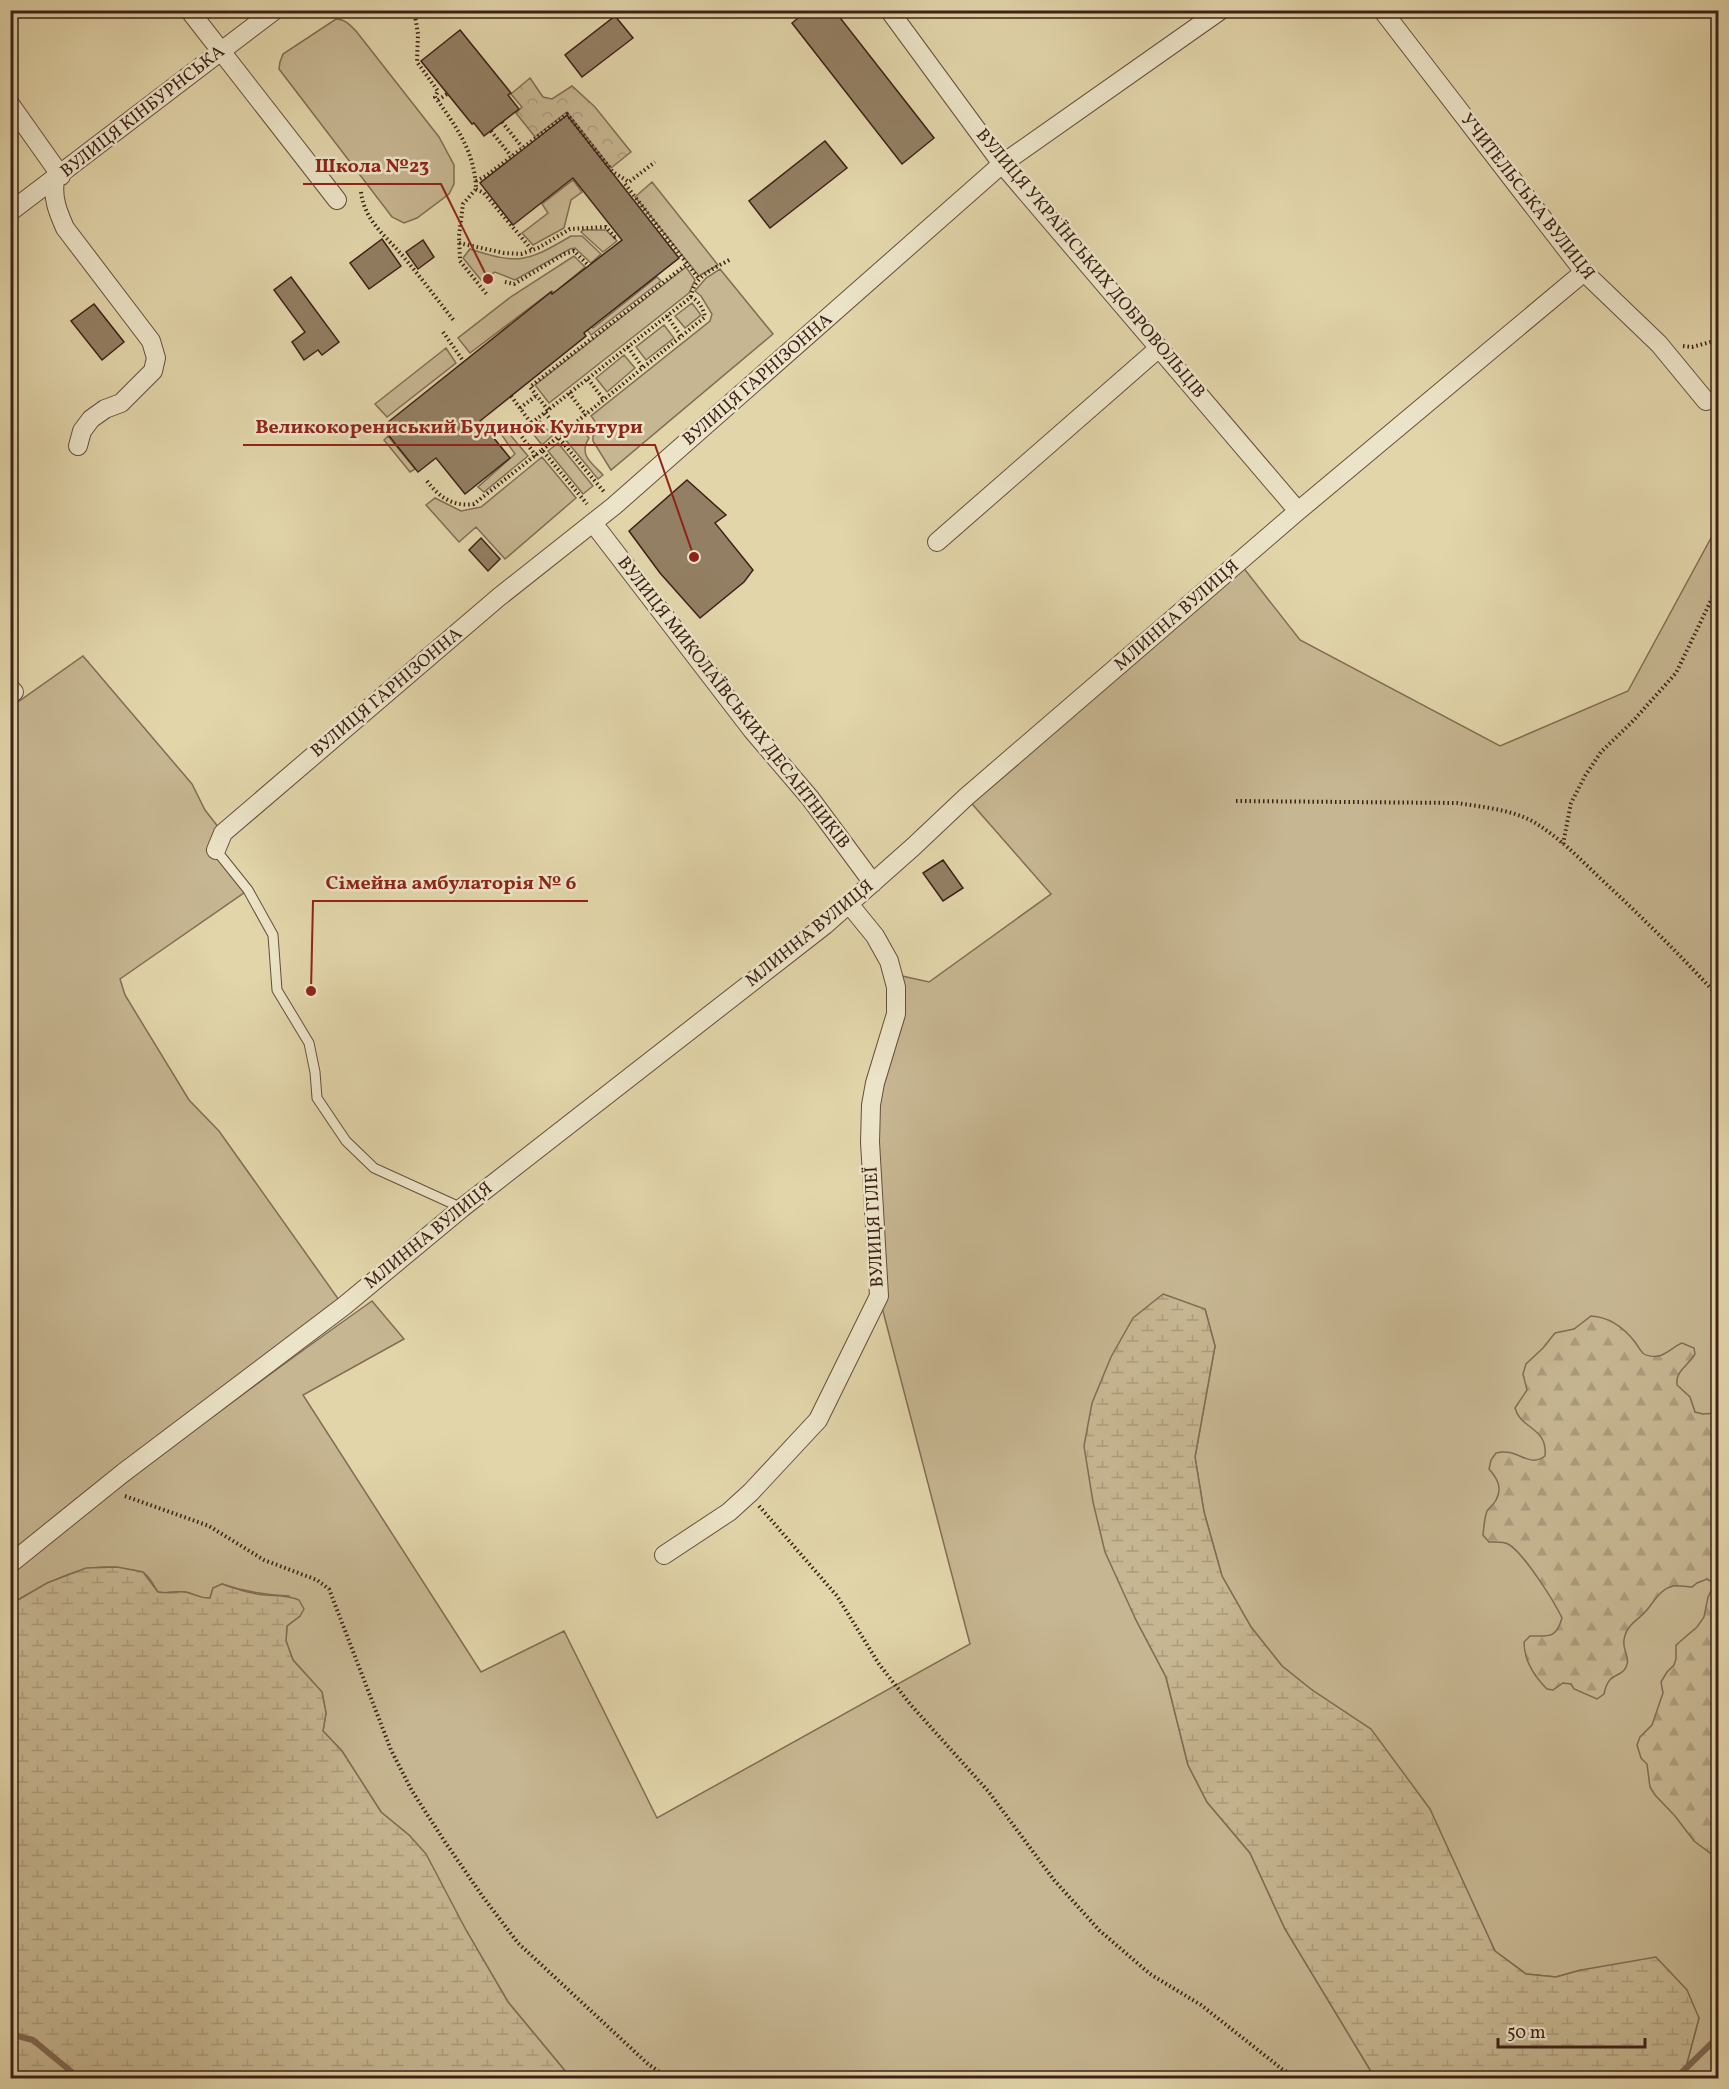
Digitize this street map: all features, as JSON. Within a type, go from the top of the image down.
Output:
[{"type":"street","points":[[189,10],[220,53],[337,200]]},
{"type":"street","name":"ВУЛИЦЯ КІНБУРНСЬКА","points":[[10,213],[275,10]]},
{"type":"street","name":"ВУЛИЦЯ УКРАЇНСЬКИХ ДОБРОВОЛЬЦІВ","points":[[889,10],[1002,164],[1298,511]]},
{"type":"street","name":"ВУЛИЦЯ ГАРНІЗОННА","points":[[219,841],[500,597],[614,506],[1002,164],[1221,10]]},
{"type":"street","name":"УЧИТЕЛЬСЬКА ВУЛИЦЯ","points":[[1382,10],[1584,272],[1659,344],[1706,401]]},
{"type":"street","points":[[10,104],[58,178],[54,189],[57,211],[65,228],[151,341],[156,358],[153,371],[121,403],[105,409],[91,419],[82,431],[78,446]]},
{"type":"street","name":"МЛИННА ВУЛИЦЯ","points":[[10,1564],[104,1489],[344,1306],[462,1208],[816,932],[966,797],[1298,511],[1584,272]]},
{"type":"street","points":[[938,542],[1159,348]]},
{"type":"street","name":"ВУЛИЦЯ МИКОЛАЇВСЬКИХ ДЕСАНТНИКІВ","points":[[596,521],[752,730],[810,798],[873,883]]},
{"type":"street","name":"ВУЛИЦЯ ГІЛЕЇ","points":[[664,1555],[729,1512],[751,1492],[818,1420],[879,1296],[870,1142],[871,1106],[875,1083],[896,1014],[897,993],[889,961],[875,936],[849,904]]},
{"type":"lane","points":[[219,841],[273,935],[277,990],[309,1043],[317,1098],[346,1141],[374,1168],[462,1208]]},
{"type":"path","points":[[414,10],[418,34],[417,62],[438,91],[435,97],[463,136],[476,174],[476,189],[463,204],[459,243],[460,261],[488,296]]},
{"type":"path","points":[[438,100],[447,94]]},
{"type":"path","points":[[476,181],[486,176],[567,114],[626,184],[699,279]]},
{"type":"path","points":[[502,122],[522,147]]},
{"type":"path","points":[[491,131],[511,156]]},
{"type":"path","points":[[626,184],[655,162]]},
{"type":"path","points":[[476,189],[484,194],[532,250]]},
{"type":"path","points":[[361,192],[363,207],[374,224],[404,257],[455,322]]},
{"type":"path","points":[[459,243],[521,254],[570,229],[606,227],[615,237],[618,235]]},
{"type":"path","points":[[505,282],[514,284],[564,254],[574,251],[589,266]]},
{"type":"path","points":[[536,456],[519,433],[691,297],[692,289],[699,279],[731,259]]},
{"type":"path","points":[[614,506],[560,436],[547,411],[530,387],[687,264]]},
{"type":"path","points":[[427,481],[437,494],[450,502],[465,506],[474,504],[705,317],[703,309],[691,297]]},
{"type":"path","points":[[667,316],[681,336]]},
{"type":"path","points":[[443,332],[464,362]]},
{"type":"path","points":[[1659,344],[1692,347],[1719,340]]},
{"type":"path","points":[[627,347],[643,368]]},
{"type":"path","points":[[588,379],[604,400]]},
{"type":"path","points":[[569,393],[586,415]]},
{"type":"path","points":[[520,408],[537,395]]},
{"type":"path","points":[[511,396],[531,423]]},
{"type":"path","points":[[542,450],[596,521]]},
{"type":"path","points":[[1563,844],[1571,803],[1585,776],[1601,753],[1676,673],[1719,586]]},
{"type":"path","points":[[1236,801],[1457,803],[1515,814],[1531,821],[1563,844],[1687,962],[1719,996]]},
{"type":"path","points":[[104,1489],[208,1526],[264,1560],[317,1580],[329,1589],[391,1750],[412,1791],[483,1897],[518,1943],[648,2064],[668,2079]]},
{"type":"path","points":[[751,1492],[765,1515],[837,1596],[879,1664],[910,1704],[988,1791],[1054,1880],[1099,1930],[1150,1974],[1201,2005],[1297,2079]]},
{"type":"green space","points":[[336,19],[345,21],[356,31],[439,137],[454,165],[454,184],[449,194],[417,218],[404,223],[392,217],[279,69],[283,54]]},
{"type":"green space","points":[[530,78],[543,97],[552,99],[572,86],[595,107],[631,152],[611,168],[567,112],[535,137],[516,113],[522,107],[511,94]]},
{"type":"green space","points":[[573,180],[582,192],[571,200],[564,228],[533,245],[522,233],[548,213],[542,204]]},
{"type":"green space","points":[[652,182],[718,265],[699,276],[635,197]]},
{"type":"green space","points":[[583,230],[606,230],[617,241],[603,252],[581,232]]},
{"type":"green space","points":[[571,236],[582,236],[601,254],[591,263],[575,248],[570,249],[515,280],[495,272],[481,280],[463,258],[470,249],[512,259],[533,256]]},
{"type":"green space","points":[[574,256],[585,267],[561,287],[573,302],[565,307],[552,291],[470,353],[458,338],[512,296]]},
{"type":"green space","points":[[686,267],[695,280],[689,293],[549,403],[535,385]]},
{"type":"green space","points":[[720,269],[773,334],[611,470],[593,441],[593,436],[600,428],[591,416],[710,321],[712,314],[701,296],[695,291],[706,278]]},
{"type":"green space","points":[[657,277],[661,281],[591,335],[577,316],[581,313],[593,328]]},
{"type":"green space","points":[[692,303],[701,315],[685,328],[675,316]]},
{"type":"green space","points":[[664,325],[674,338],[646,360],[636,347]]},
{"type":"green space","points":[[446,348],[456,363],[387,417],[375,404]]},
{"type":"green space","points":[[624,355],[635,368],[607,392],[596,378]]},
{"type":"green space","points":[[540,421],[552,436],[542,445],[530,430]]},
{"type":"green space","points":[[579,426],[589,438],[585,449],[586,454],[603,475],[598,479],[564,438]]},
{"type":"green space","points":[[506,430],[528,456],[484,492],[478,487],[515,454],[501,434]]},
{"type":"green space","points":[[388,436],[415,469],[410,472],[384,440]]},
{"type":"green space","points":[[558,443],[593,486],[583,494],[548,451]]},
{"type":"green space","points":[[542,457],[576,498],[505,559],[476,527],[459,542],[426,505],[435,498],[461,511],[481,507]]},
{"type":"green space","points":[[1718,525],[1718,2078],[1683,2078],[1699,2018],[1581,1970],[1556,1977],[1526,1974],[1495,1951],[1466,1890],[1312,1690],[1282,1666],[1251,1627],[1222,1576],[1204,1512],[1195,1457],[1215,1346],[1205,1309],[1135,1618],[1166,1677],[1188,1765],[1207,1802],[1250,1853],[1285,1929],[1375,2078],[571,2078],[508,2002],[410,1836],[381,1812],[342,1751],[323,1731],[326,1713],[322,1692],[293,1660],[286,1641],[287,1626],[300,1616],[289,1596],[255,1593],[222,1584],[213,1588],[210,1598],[184,1592],[158,1592],[144,1573],[110,1567],[80,1571],[65,1576],[11,1604],[11,1573],[189,1434],[372,1301],[404,1339],[303,1395],[481,1672],[564,1631],[657,1818],[970,1644],[879,1296],[873,1197],[883,1057],[893,974],[929,982],[1051,894],[966,797],[1239,562],[1300,640],[1500,746],[1628,691]]},
{"type":"green space","points":[[83,656],[192,784],[205,810],[223,833],[216,850],[248,890],[120,979],[125,995],[189,1100],[219,1131],[339,1300],[92,1486],[11,1552],[11,707]]},
{"type":"green space","points":[[1163,1294],[1205,1309],[1215,1346],[1195,1457],[1204,1512],[1222,1576],[1251,1627],[1282,1666],[1312,1690],[1371,1729],[1430,1809],[1495,1951],[1526,1974],[1556,1977],[1581,1970],[1656,1957],[1687,1990],[1699,2018],[1683,2078],[1375,2078],[1285,1929],[1250,1853],[1207,1802],[1188,1765],[1166,1677],[1135,1618],[1105,1552],[1093,1502],[1084,1446],[1092,1403],[1111,1357],[1133,1318]]},
{"type":"green space","points":[[1591,1316],[1616,1324],[1647,1355],[1661,1355],[1682,1343],[1694,1348],[1695,1354],[1680,1372],[1677,1385],[1690,1397],[1695,1412],[1718,1413],[1718,1859],[1694,1841],[1655,1795],[1650,1787],[1647,1764],[1641,1758],[1637,1745],[1640,1737],[1652,1725],[1663,1693],[1661,1682],[1676,1659],[1676,1645],[1697,1627],[1704,1617],[1712,1582],[1707,1579],[1692,1587],[1673,1586],[1661,1593],[1627,1631],[1624,1644],[1628,1660],[1626,1667],[1624,1671],[1609,1681],[1604,1694],[1597,1699],[1574,1689],[1571,1684],[1563,1683],[1553,1690],[1547,1689],[1531,1668],[1524,1642],[1530,1636],[1551,1635],[1557,1630],[1562,1618],[1538,1578],[1522,1557],[1508,1544],[1489,1542],[1483,1535],[1487,1511],[1499,1491],[1497,1480],[1489,1469],[1496,1453],[1511,1453],[1533,1460],[1545,1456],[1542,1439],[1522,1420],[1515,1408],[1527,1390],[1523,1374],[1526,1364],[1555,1333],[1574,1329]]},
{"type":"green space","points":[[117,1567],[143,1572],[158,1592],[184,1592],[210,1598],[213,1588],[222,1584],[254,1594],[286,1596],[299,1600],[304,1609],[300,1616],[287,1626],[286,1641],[293,1660],[322,1692],[326,1713],[323,1731],[342,1751],[381,1812],[410,1836],[426,1854],[466,1930],[508,2002],[571,2078],[11,2078],[11,1604],[47,1583],[86,1568]]},
{"type":"building","points":[[808,10],[834,10],[934,138],[902,164],[792,23]]},
{"type":"building","points":[[615,16],[633,38],[582,77],[565,55]]},
{"type":"building","points":[[460,30],[511,93],[508,95],[519,109],[484,136],[421,61]]},
{"type":"building","points":[[567,115],[679,258],[584,333],[586,336],[480,421],[510,458],[465,494],[436,458],[418,472],[382,427],[551,292],[552,294],[622,240],[573,178],[513,225],[480,183]]},
{"type":"building","points":[[825,141],[847,168],[770,228],[749,201]]},
{"type":"building","points":[[382,239],[401,266],[369,289],[350,263]]},
{"type":"building","points":[[423,240],[434,257],[418,269],[406,252]]},
{"type":"building","points":[[291,277],[339,342],[322,355],[318,350],[304,360],[292,342],[305,332],[274,290]]},
{"type":"building","points":[[94,304],[124,342],[102,360],[71,321]]},
{"type":"building","points":[[687,480],[726,515],[715,523],[753,570],[744,582],[700,618],[660,573],[629,531]]},
{"type":"building","points":[[481,538],[500,559],[488,571],[469,550]]},
{"type":"building","points":[[943,860],[963,888],[943,901],[923,873]]},
{"type":"waterway","points":[[10,2034],[33,2040],[79,2078]]},
{"type":"waterway","points":[[1676,2078],[1718,2037]]},
{"type":"place","name":"Школа №23","points":[[488,279]]},
{"type":"place","name":"Великокорениський Будинок Культури","points":[[694,557]]},
{"type":"place","name":"Сімейна амбулаторія № 6","points":[[311,991]]}]
